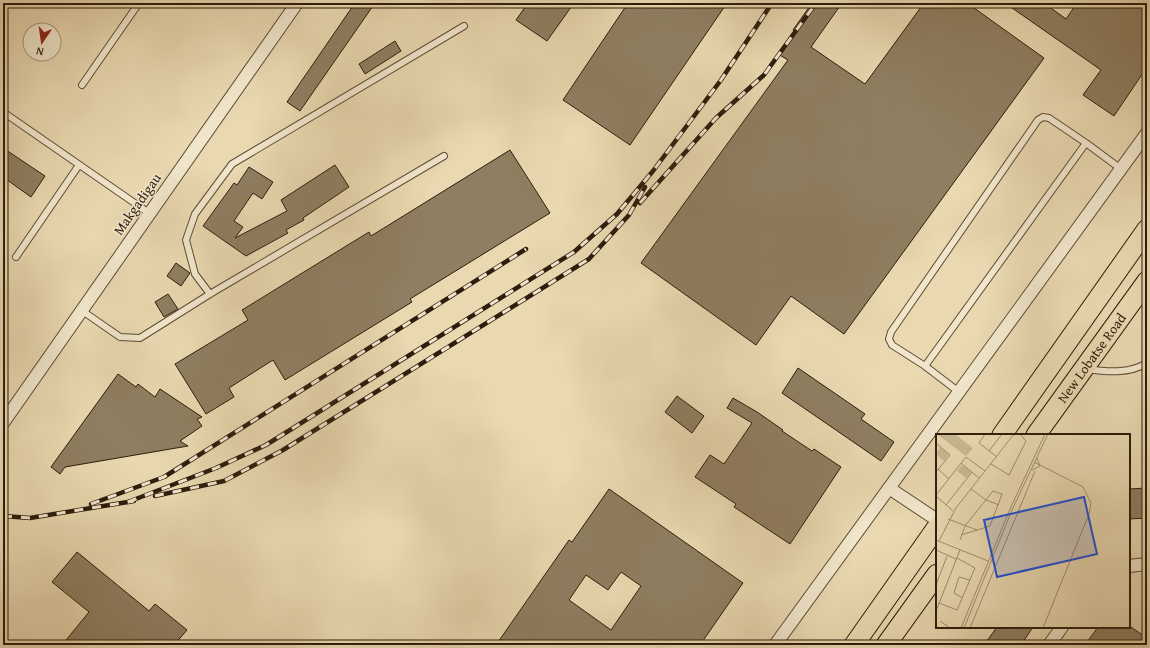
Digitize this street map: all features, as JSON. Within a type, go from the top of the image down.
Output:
[{"type":"main road","points":[[1003,434],[1147,229]]},
{"type":"main road","name":"New Lobatse Road","points":[[1037,434],[1147,281]]},
{"type":"main road","points":[[1060,353],[1084,368]]},
{"type":"main road","points":[[854,645],[936,528]]},
{"type":"main road","points":[[886,645],[936,575]]},
{"type":"street","name":"Makgadigau","points":[[3,423],[297,3]]},
{"type":"street","points":[[775,645],[1147,133]]},
{"type":"street","points":[[889,488],[936,519]]},
{"type":"street","points":[[1130,566],[1147,564]]},
{"type":"street","points":[[1049,645],[1061,628]]},
{"type":"lane","points":[[82,85],[139,3]]},
{"type":"lane","points":[[210,294],[195,274],[186,240],[195,214],[232,164],[464,26]]},
{"type":"lane","points":[[3,112],[150,213]]},
{"type":"lane","points":[[959,392],[925,366],[892,345],[889,340],[891,332],[1038,120],[1043,117],[1049,118],[1121,169]]},
{"type":"lane","points":[[925,366],[1086,143]]},
{"type":"lane","points":[[81,310],[120,337],[140,338],[210,294],[444,156]]},
{"type":"lane","points":[[16,257],[79,165]]},
{"type":"lane","points":[[1084,368],[1104,371],[1125,371],[1141,367],[1147,363]]},
{"type":"building","points":[[355,3],[375,3],[300,111],[287,102]]},
{"type":"building","points":[[528,3],[574,3],[547,41],[516,20]]},
{"type":"building","points":[[628,3],[727,3],[630,145],[563,100]]},
{"type":"building","points":[[812,3],[842,3],[811,47],[865,84],[924,3],[967,3],[1044,58],[844,334],[791,296],[756,345],[641,263],[788,60],[778,54]]},
{"type":"building","points":[[1005,3],[1044,3],[1066,19],[1077,3],[1147,3],[1147,67],[1114,116],[1083,95],[1101,70]]},
{"type":"building","points":[[395,41],[401,51],[365,74],[359,64]]},
{"type":"building","points":[[3,148],[45,176],[31,197],[3,177]]},
{"type":"building","points":[[510,150],[550,213],[410,299],[412,302],[285,380],[273,360],[229,388],[234,397],[206,414],[175,364],[248,320],[242,310],[369,232],[371,236]]},
{"type":"building","points":[[335,165],[349,187],[303,218],[304,220],[286,230],[288,233],[246,256],[203,226],[234,183],[237,185],[249,167],[273,182],[262,199],[253,193],[234,221],[243,227],[235,238],[287,211],[281,200]]},
{"type":"building","points":[[176,263],[190,273],[181,286],[167,276]]},
{"type":"building","points":[[168,294],[178,309],[164,317],[155,302]]},
{"type":"building","points":[[798,368],[865,414],[861,419],[894,442],[881,461],[782,393]]},
{"type":"building","points":[[118,374],[136,387],[138,384],[155,397],[160,389],[202,417],[197,419],[202,426],[180,441],[188,446],[65,467],[60,474],[51,467]]},
{"type":"building","points":[[677,396],[704,416],[692,433],[665,412]]},
{"type":"building","points":[[733,398],[757,412],[812,451],[814,449],[841,467],[790,544],[734,507],[736,504],[695,477],[710,455],[724,464],[752,423],[727,408]]},
{"type":"building","points":[[1147,488],[1147,518],[1130,519],[1130,489]]},
{"type":"building","points":[[609,489],[743,583],[700,645],[496,645],[569,540],[572,542]],"holes":[[[621,572],[641,586],[611,630],[569,600],[586,575],[608,590]]]},
{"type":"building","points":[[77,552],[149,611],[155,604],[187,630],[174,645],[62,645],[89,612],[52,582]]},
{"type":"building","points":[[1131,627],[1147,638],[1147,645],[1085,645],[1097,628]]},
{"type":"building","points":[[996,628],[1032,628],[1021,645],[984,645]]},
{"type":"railway","points":[[128,502],[216,468],[266,445],[574,252],[617,214],[653,171],[721,80],[772,3]]},
{"type":"railway","points":[[640,203],[716,118],[764,75],[816,3]]},
{"type":"railway","points":[[155,496],[224,481],[283,450],[589,259],[629,215],[645,187]]},
{"type":"railway","points":[[91,504],[164,477],[526,249]]},
{"type":"railway","points":[[3,516],[30,518],[134,501]]}]
